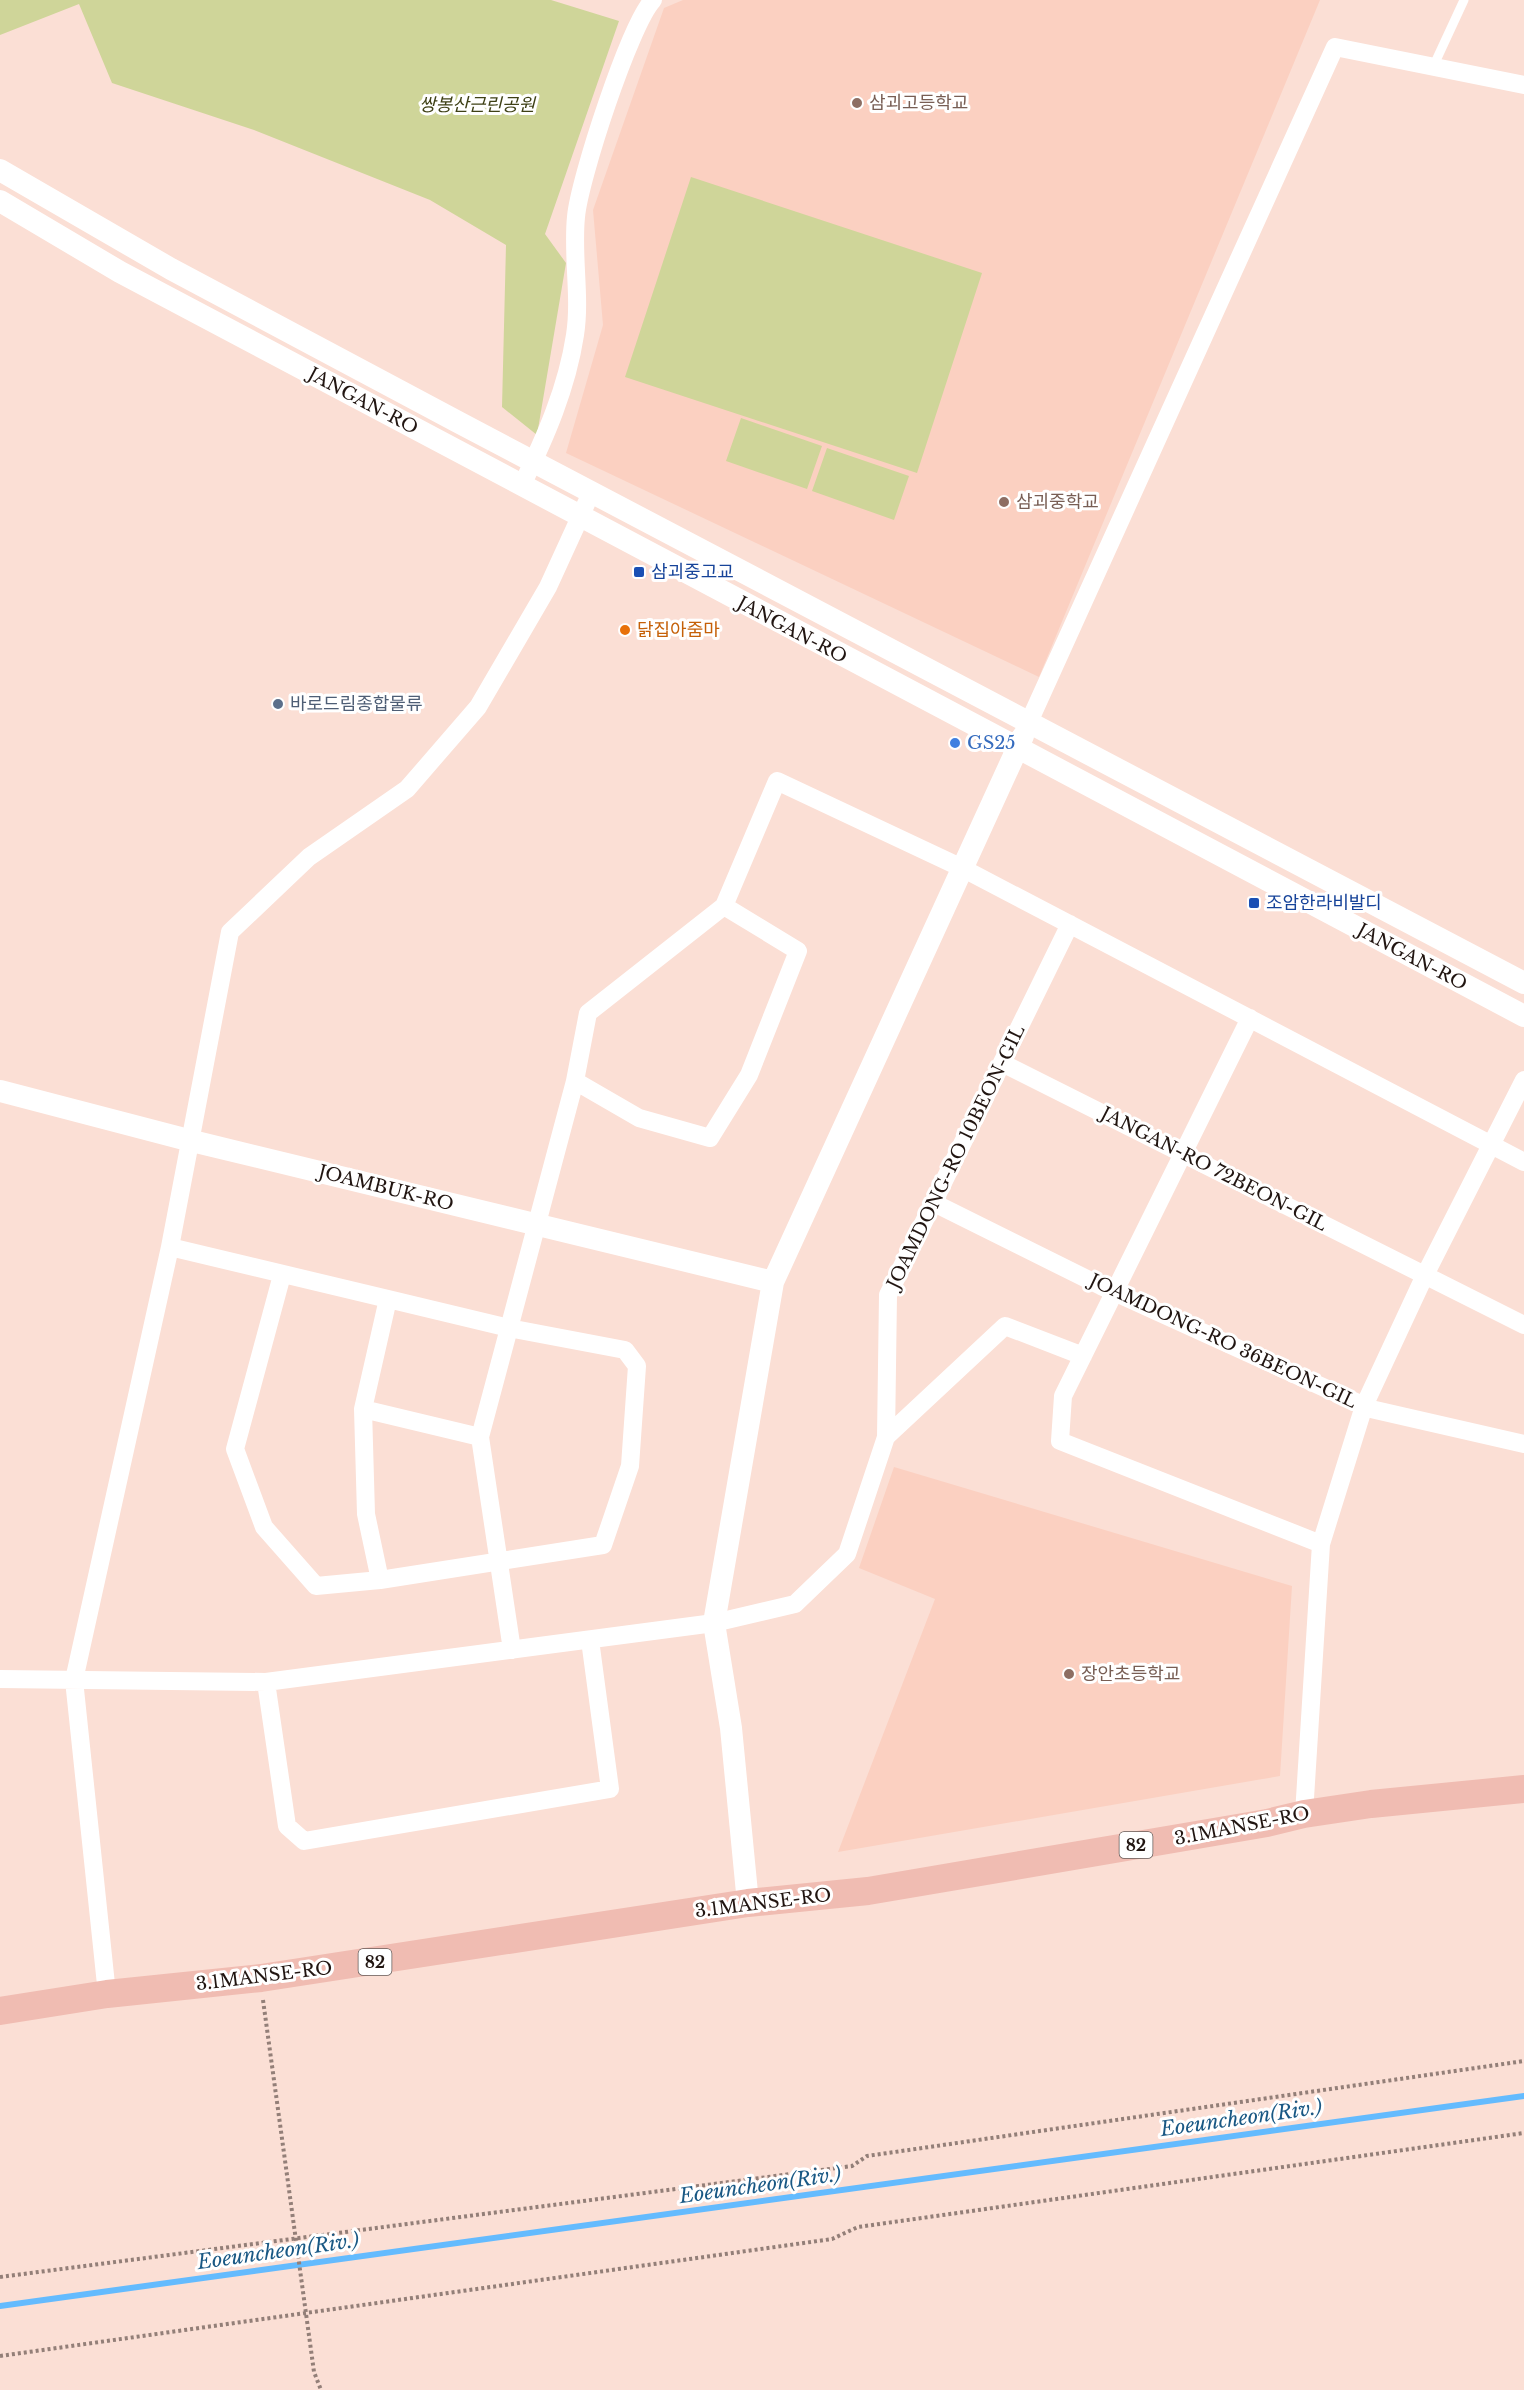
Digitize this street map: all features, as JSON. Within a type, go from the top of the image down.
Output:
[{"type":"main road","name":"3.1MANSE-RO","points":[[0,2011],[107,1994],[261,1978],[748,1903],[868,1892],[1267,1823],[1304,1814],[1524,1789]]},
{"type":"street","points":[[522,485],[558,403],[575,334],[575,218],[582,181],[622,65],[645,9],[653,0]]},
{"type":"street","points":[[748,1903],[731,1728],[714,1623],[773,1282],[1335,47],[1524,85]]},
{"type":"street","name":"JANGAN-RO","points":[[0,170],[171,268],[591,493],[1524,983]]},
{"type":"street","name":"JANGAN-RO","points":[[0,201],[120,272],[1524,1016]]},
{"type":"street","points":[[107,1994],[74,1680],[170,1247],[188,1140],[230,932],[309,857],[407,789],[478,707],[548,587],[591,493]]},
{"type":"street","points":[[512,1650],[480,1437],[575,1080],[588,1013],[724,906],[777,781],[962,868],[1524,1162]]},
{"type":"street","points":[[575,1080],[639,1118],[710,1138],[749,1075],[798,951],[724,906]]},
{"type":"street","name":"JOAMDONG-RO 10BEON-GIL","points":[[0,1679],[266,1682],[714,1623],[795,1604],[847,1554],[886,1437],[888,1295],[1070,924]]},
{"type":"street","points":[[1250,1018],[1063,1396],[1060,1441],[1320,1544]]},
{"type":"street","name":"JANGAN-RO 72BEON-GIL","points":[[1002,1063],[1524,1325]]},
{"type":"street","points":[[1304,1814],[1320,1544],[1364,1406],[1425,1275],[1524,1080]]},
{"type":"street","name":"JOAMBUK-RO","points":[[0,1091],[188,1140],[773,1282]]},
{"type":"street","name":"JOAMDONG-RO 36BEON-GIL","points":[[934,1203],[1114,1292],[1364,1406],[1524,1444]]},
{"type":"street","points":[[170,1247],[509,1328],[625,1350],[637,1366],[630,1466],[603,1545],[500,1559],[380,1580],[316,1586],[264,1527],[235,1449],[282,1275]]},
{"type":"street","points":[[380,1580],[366,1514],[363,1409],[388,1299]]},
{"type":"street","name":"JOAMDONG-RO 10BEON-GIL","points":[[886,1437],[1005,1326],[1083,1356]]},
{"type":"street","points":[[363,1409],[480,1437]]},
{"type":"street","points":[[266,1682],[287,1826],[304,1841],[610,1789],[590,1640]]},
{"type":"lane","points":[[1433,66],[1464,0]]},
{"type":"path","points":[[261,1978],[314,2372],[321,2390]]},
{"type":"path","points":[[0,2277],[852,2166],[867,2157],[1524,2061]]},
{"type":"path","points":[[0,2356],[832,2239],[858,2227],[1524,2133]]},
{"type":"shaded area","points":[[683,0],[1320,0],[1039,677],[566,453],[603,325],[593,210],[664,8]]},
{"type":"shaded area","name":"장안초등학교","points":[[894,1467],[1292,1586],[1280,1776],[838,1852],[935,1599],[859,1568]]},
{"type":"green space","name":"쌍봉산근린공원","points":[[0,0],[551,0],[619,21],[545,234],[566,263],[537,435],[502,407],[506,245],[430,200],[254,130],[112,83],[79,4],[0,35]]},
{"type":"green space","points":[[691,177],[982,273],[917,473],[625,377]]},
{"type":"green space","points":[[741,418],[822,446],[807,489],[726,461]]},
{"type":"green space","points":[[827,448],[909,476],[894,520],[812,491]]},
{"type":"waterway","name":"Eoeuncheon(Riv.)","points":[[0,2306],[1524,2096]]},
{"type":"place","name":"삼괴고등학교","points":[[857,103]]},
{"type":"place","name":"삼괴중학교","points":[[1004,502]]},
{"type":"place","name":"삼괴중고교","points":[[639,572]]},
{"type":"place","name":"닭집아줌마","points":[[625,630]]},
{"type":"place","name":"바로드림종합물류","points":[[278,704]]},
{"type":"place","name":"GS25","points":[[955,743]]},
{"type":"place","name":"조암한라비발디","points":[[1254,903]]},
{"type":"place","name":"장안초등학교","points":[[1069,1674]]}]
